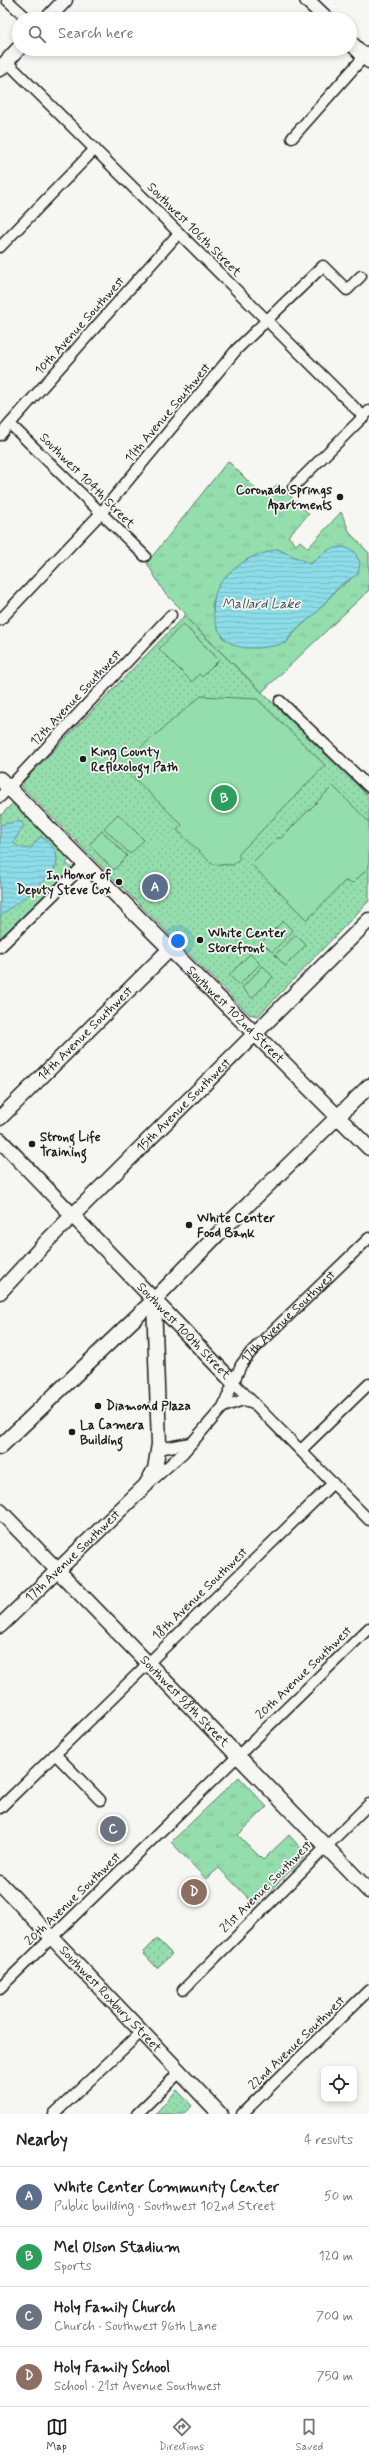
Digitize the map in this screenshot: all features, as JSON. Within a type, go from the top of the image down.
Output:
[{"type":"street","points":[[7,0],[20,12]]},
{"type":"street","points":[[54,12],[65,0]]},
{"type":"street","points":[[307,0],[320,12]]},
{"type":"street","points":[[292,138],[367,56],[357,48]]},
{"type":"street","points":[[3,65],[12,55]]},
{"type":"street","name":"Southwest 106th Street","points":[[3,65],[95,149],[268,321],[366,414]]},
{"type":"street","points":[[0,247],[95,149]]},
{"type":"street","name":"10th Avenue Southwest","points":[[1,432],[10,424],[179,233]]},
{"type":"street","name":"11th Avenue Southwest","points":[[0,620],[101,513],[237,349],[268,321],[323,266],[347,290],[361,276]]},
{"type":"street","points":[[292,487],[366,414]]},
{"type":"street","name":"Southwest 104th Street","points":[[10,424],[145,556]]},
{"type":"street","name":"12th Avenue Southwest","points":[[3,788],[171,615]]},
{"type":"street","points":[[280,701],[369,787]]},
{"type":"street","name":"Southwest 102nd Street","points":[[3,788],[85,864],[369,1148]]},
{"type":"street","points":[[0,947],[85,864]]},
{"type":"street","name":"15th Avenue Southwest","points":[[0,1292],[73,1215],[369,920]]},
{"type":"street","name":"14th Avenue Southwest","points":[[0,1118],[170,949]]},
{"type":"street","points":[[0,1447],[154,1300],[369,1086]]},
{"type":"street","name":"Southwest 100th Street","points":[[0,1140],[233,1382],[369,1520]]},
{"type":"street","name":"17th Avenue Southwest","points":[[0,1626],[146,1485],[170,1466],[223,1407],[233,1382],[252,1352],[369,1238]]},
{"type":"street","name":"17th Avenue Southwest","points":[[146,1485],[155,1469],[159,1449],[154,1300]]},
{"type":"street","points":[[301,1450],[369,1384]]},
{"type":"street","name":"17th Avenue Southwest","points":[[223,1407],[244,1400],[254,1403]]},
{"type":"street","points":[[159,1449],[190,1443]]},
{"type":"street","name":"18th Avenue Southwest","points":[[0,1808],[333,1483]]},
{"type":"street","name":"Southwest 98th Street","points":[[0,1511],[369,1891]]},
{"type":"street","name":"20th Avenue Southwest","points":[[0,1988],[369,1628]]},
{"type":"street","points":[[55,1754],[100,1800]]},
{"type":"street","name":"21st Avenue Southwest","points":[[183,1990],[325,1846],[369,1804]]},
{"type":"street","name":"Southwest Roxbury Street","points":[[0,1883],[220,2114]]},
{"type":"street","name":"22nd Avenue Southwest","points":[[242,2114],[369,1990]]},
{"type":"street","points":[[54,2114],[141,2032]]},
{"type":"street","points":[[137,2114],[180,2072]]},
{"type":"green space","points":[[228,461],[264,497],[278,484],[309,514],[288,536],[296,545],[300,541],[308,548],[341,512],[350,533],[369,553],[369,590],[262,692],[184,616],[186,614],[164,592],[147,563]],"holes":[[[277,549],[310,564],[330,549],[350,580],[335,592],[286,643],[255,647],[236,645],[223,638],[212,605],[218,588],[246,560]]]},
{"type":"green space","points":[[184,616],[369,797],[369,901],[258,1016],[249,1014],[22,787],[24,781]]},
{"type":"green space","points":[[183,624],[219,660],[202,677],[199,674],[192,682],[159,649]]},
{"type":"green space","points":[[201,696],[257,699],[325,765],[238,855],[240,858],[233,865],[212,864],[177,830],[182,825],[126,770],[132,764],[133,754]]},
{"type":"green space","points":[[333,786],[369,822],[369,867],[353,883],[345,881],[307,920],[251,864],[277,838],[281,838]]},
{"type":"green space","points":[[13,803],[70,859],[66,863],[73,869],[0,940],[0,816]]},
{"type":"green space","points":[[118,814],[144,840],[130,854],[104,828]]},
{"type":"green space","points":[[102,831],[127,856],[114,870],[89,845]]},
{"type":"green space","points":[[283,921],[293,931],[272,952],[262,942]]},
{"type":"green space","points":[[296,935],[306,945],[285,966],[275,955]]},
{"type":"green space","points":[[250,954],[260,964],[239,985],[229,975]]},
{"type":"green space","points":[[263,966],[273,977],[252,998],[242,988]]},
{"type":"green space","points":[[239,1777],[267,1807],[238,1835],[263,1860],[289,1835],[307,1855],[255,1905],[219,1868],[206,1879],[171,1842]]},
{"type":"green space","points":[[157,1939],[172,1954],[157,1968],[143,1953]]},
{"type":"green space","points":[[177,2090],[192,2106],[183,2114],[155,2114]]},
{"type":"water","name":"Mallard Lake","points":[[344,547],[354,551],[360,563],[358,574],[339,586],[315,614],[292,633],[286,643],[267,647],[246,648],[234,645],[227,641],[222,635],[215,620],[213,604],[215,596],[222,581],[242,563],[252,557],[277,549],[310,564],[330,549]]},
{"type":"water","points":[[20,821],[24,825],[13,843],[21,848],[30,849],[41,836],[56,851],[57,863],[47,878],[40,885],[0,917],[0,825]]},
{"type":"place","name":"Coronado Springs Apartments","points":[[340,497]]},
{"type":"place","name":"King County Reflexology Path","points":[[83,759]]},
{"type":"place","name":"Mel Olson Stadium","points":[[224,798]]},
{"type":"place","name":"In Honor of Deputy Steve Cox","points":[[119,882]]},
{"type":"place","name":"White Center Community Center","points":[[155,887]]},
{"type":"place","name":"White Center Storefront","points":[[200,940]]},
{"type":"place","name":"Strong Life Training","points":[[32,1144]]},
{"type":"place","name":"White Center Food Bank","points":[[189,1225]]},
{"type":"place","name":"Diamond Plaza","points":[[98,1406]]},
{"type":"place","name":"La Camera Building","points":[[72,1432]]},
{"type":"place","name":"Holy Family Church","points":[[113,1829]]},
{"type":"place","name":"Holy Family School","points":[[194,1892]]}]
